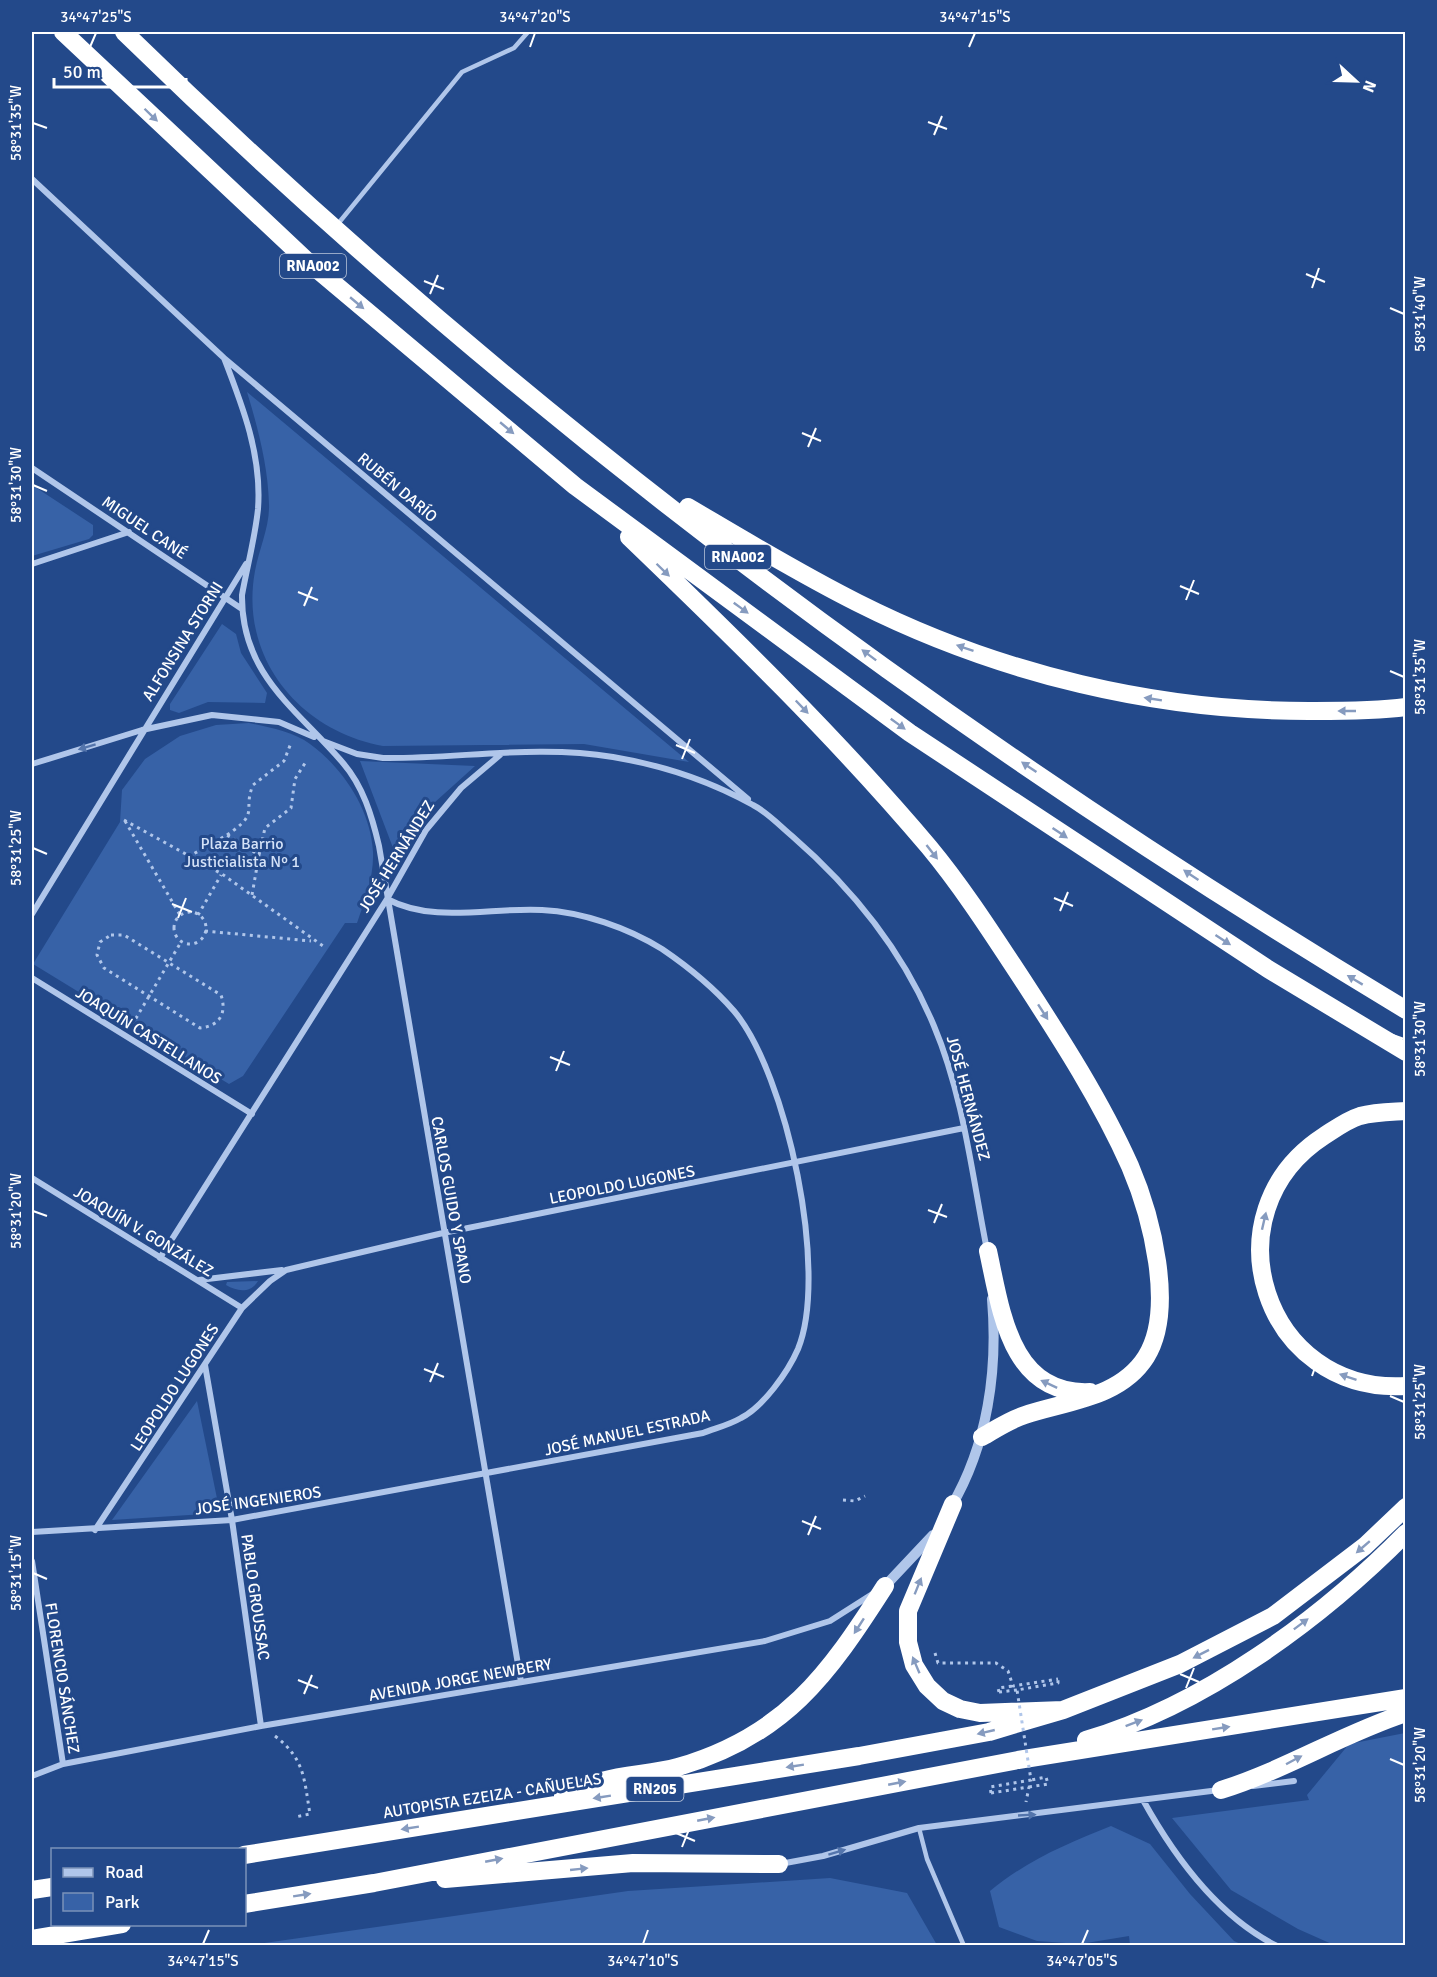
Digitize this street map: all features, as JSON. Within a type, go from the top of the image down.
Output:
[{"type":"highway","name":"RNA002","points":[[63,32],[306,260],[575,486],[910,733],[1268,969],[1406,1052]]},
{"type":"highway","name":"RNA002","points":[[124,32],[334,228],[602,455],[932,703],[1279,934],[1406,1010]]},
{"type":"highway","points":[[602,455],[766,554],[859,604],[936,638],[1018,666],[1114,693],[1190,705],[1279,711],[1379,711],[1406,707]]},
{"type":"highway","points":[[575,486],[802,706],[931,849],[995,938],[1089,1087],[1131,1168],[1158,1265],[1159,1317],[1154,1341],[1146,1357],[1129,1379],[1106,1391],[1024,1415],[982,1437]]},
{"type":"highway","points":[[1406,1111],[1359,1117],[1312,1143],[1292,1162],[1272,1190],[1262,1224],[1259,1255],[1261,1278],[1271,1308],[1278,1322],[1300,1347],[1336,1372],[1381,1385],[1406,1386]]},
{"type":"highway","points":[[988,1251],[1004,1321],[1021,1359],[1038,1379],[1058,1389],[1076,1393],[1106,1391]]},
{"type":"highway","points":[[953,1504],[908,1611],[908,1642],[914,1665],[927,1686],[943,1701],[960,1709],[990,1713],[1063,1710],[1180,1664],[1273,1616],[1365,1546],[1406,1507]]},
{"type":"highway","points":[[1018,1760],[1104,1734],[1157,1714],[1224,1678],[1342,1593],[1406,1533]]},
{"type":"highway","points":[[528,1809],[601,1781],[676,1768],[719,1753],[759,1733],[815,1686],[853,1636],[885,1586]]},
{"type":"highway","points":[[1018,1760],[1406,1698]]},
{"type":"highway","name":"AUTOPISTA EZEIZA - CAÑUELAS","points":[[246,1855],[902,1748],[989,1731],[1063,1710]]},
{"type":"highway","points":[[1221,1790],[1262,1777],[1310,1752],[1406,1713]]},
{"type":"highway","name":"RN205","points":[[246,1904],[375,1883],[1018,1760]]},
{"type":"highway","points":[[375,1883],[511,1876],[633,1863],[779,1864]]},
{"type":"highway","points":[[32,1890],[51,1887]]},
{"type":"highway","points":[[32,1940],[111,1926]]},
{"type":"street","name":"RUBÉN DARÍO","points":[[32,179],[224,358],[755,806]]},
{"type":"street","name":"ALFONSINA STORNI","points":[[32,914],[142,730],[249,559],[258,509],[256,471],[245,413],[224,358]]},
{"type":"street","name":"MIGUEL CANÉ","points":[[32,468],[242,609]]},
{"type":"street","points":[[32,564],[129,532]]},
{"type":"street","points":[[242,609],[249,559]]},
{"type":"street","name":"CARLOS GUIDO Y SPANO","points":[[242,609],[258,666],[282,699],[343,763],[358,785],[371,814],[379,846],[521,1682]]},
{"type":"street","points":[[32,764],[142,730],[212,715],[279,722],[340,749],[382,758],[500,755]]},
{"type":"street","name":"JOSÉ HERNÁNDEZ","points":[[160,1258],[387,899],[421,838],[443,807],[500,755],[582,753],[652,764],[693,777],[755,806],[830,869],[878,926],[911,977],[934,1027],[964,1128],[988,1251],[993,1339],[992,1380],[982,1437],[970,1472],[928,1543],[885,1586]]},
{"type":"street","name":"JOSÉ MANUEL ESTRADA","points":[[387,899],[405,909],[429,913],[543,910],[587,917],[622,929],[661,949],[698,977],[735,1012],[756,1050],[780,1106],[795,1162],[806,1230],[810,1302],[798,1349],[775,1388],[743,1418],[703,1433],[486,1475]]},
{"type":"street","name":"JOAQUÍN CASTELLANOS","points":[[32,978],[252,1114]]},
{"type":"street","name":"LEOPOLDO LUGONES","points":[[199,1280],[286,1270],[443,1233],[964,1128]]},
{"type":"street","name":"JOAQUÍN V. GONZÁLEZ","points":[[32,1178],[242,1308]]},
{"type":"street","name":"LEOPOLDO LUGONES","points":[[95,1530],[242,1308],[270,1281],[286,1270]]},
{"type":"street","name":"PABLO GROUSSAC","points":[[205,1365],[232,1520],[261,1726]]},
{"type":"street","name":"JOSÉ INGENIEROS","points":[[32,1532],[232,1520],[486,1475]]},
{"type":"street","name":"FLORENCIO SÁNCHEZ","points":[[32,1561],[63,1764]]},
{"type":"street","name":"AVENIDA JORGE NEWBERY","points":[[32,1776],[63,1764],[261,1726],[765,1641],[830,1621],[885,1586]]},
{"type":"street","points":[[779,1864],[823,1856],[919,1828],[1294,1781]]},
{"type":"street","points":[[1143,1800],[1165,1840],[1216,1901],[1277,1946]]},
{"type":"lane","points":[[334,228],[462,72],[514,48],[528,32]]},
{"type":"lane","points":[[919,1828],[927,1858],[964,1946]]},
{"type":"path","points":[[188,856],[241,826],[249,815],[253,785],[284,761],[291,743]]},
{"type":"path","points":[[252,896],[265,828],[291,808],[295,779],[307,760]]},
{"type":"path","points":[[180,915],[124,820],[222,874],[323,946]]},
{"type":"path","points":[[227,835],[259,855]]},
{"type":"path","points":[[198,915],[222,874]]},
{"type":"path","points":[[188,912],[198,915],[205,923],[205,931],[197,942],[182,942],[174,930],[176,920],[180,915],[188,912]]},
{"type":"path","points":[[205,931],[314,941]]},
{"type":"path","points":[[111,935],[124,935],[169,963],[220,995],[224,1006],[221,1019],[211,1027],[200,1028],[104,968],[97,955],[100,942],[111,935]]},
{"type":"path","points":[[132,1025],[182,942]]},
{"type":"path","points":[[843,1500],[855,1501],[865,1496]]},
{"type":"path","points":[[935,1653],[938,1663],[996,1663],[1008,1671],[1013,1686]]},
{"type":"path","points":[[1058,1679],[1058,1683],[999,1692],[998,1688],[1013,1686],[1058,1679]]},
{"type":"path","points":[[1017,1690],[1031,1780]]},
{"type":"path","points":[[261,1726],[293,1750],[303,1775],[310,1814],[296,1817]]},
{"type":"path","points":[[1046,1777],[1048,1784],[992,1793],[990,1787],[1031,1780],[1046,1777]]},
{"type":"path","points":[[1023,1814],[1029,1787]]},
{"type":"green space","points":[[247,392],[689,762],[584,744],[383,746],[353,738],[325,724],[301,707],[282,685],[266,660],[256,633],[252,603],[255,571],[266,529],[269,504],[262,447]]},
{"type":"green space","points":[[32,485],[93,525],[93,535],[89,539],[32,556]]},
{"type":"green space","points":[[222,624],[236,634],[241,653],[267,693],[265,703],[208,702],[179,713],[170,710],[170,704]]},
{"type":"green space","name":"Plaza Barrio Justicialista Nº 1","points":[[249,723],[296,736],[310,744],[333,765],[353,791],[361,806],[371,836],[373,861],[368,888],[357,923],[345,923],[243,1076],[229,1084],[33,964],[120,822],[122,790],[145,759],[180,736],[216,725]]},
{"type":"green space","points":[[360,761],[475,766],[434,803],[395,853]]},
{"type":"green space","points":[[258,1281],[252,1288],[244,1290],[226,1285],[227,1282]]},
{"type":"green space","points":[[197,1401],[220,1513],[112,1520]]},
{"type":"green space","points":[[1405,1733],[1405,1945],[1334,1945],[1298,1929],[1231,1890],[1172,1818],[1309,1800],[1307,1795],[1349,1744]]},
{"type":"green space","points":[[1111,1826],[1150,1844],[1190,1894],[1234,1941],[1243,1945],[1130,1945],[1129,1936],[1080,1944],[1037,1941],[999,1927],[990,1891],[1033,1862],[1063,1846]]},
{"type":"green space","points":[[830,1878],[907,1893],[937,1945],[251,1945],[628,1891]]}]
